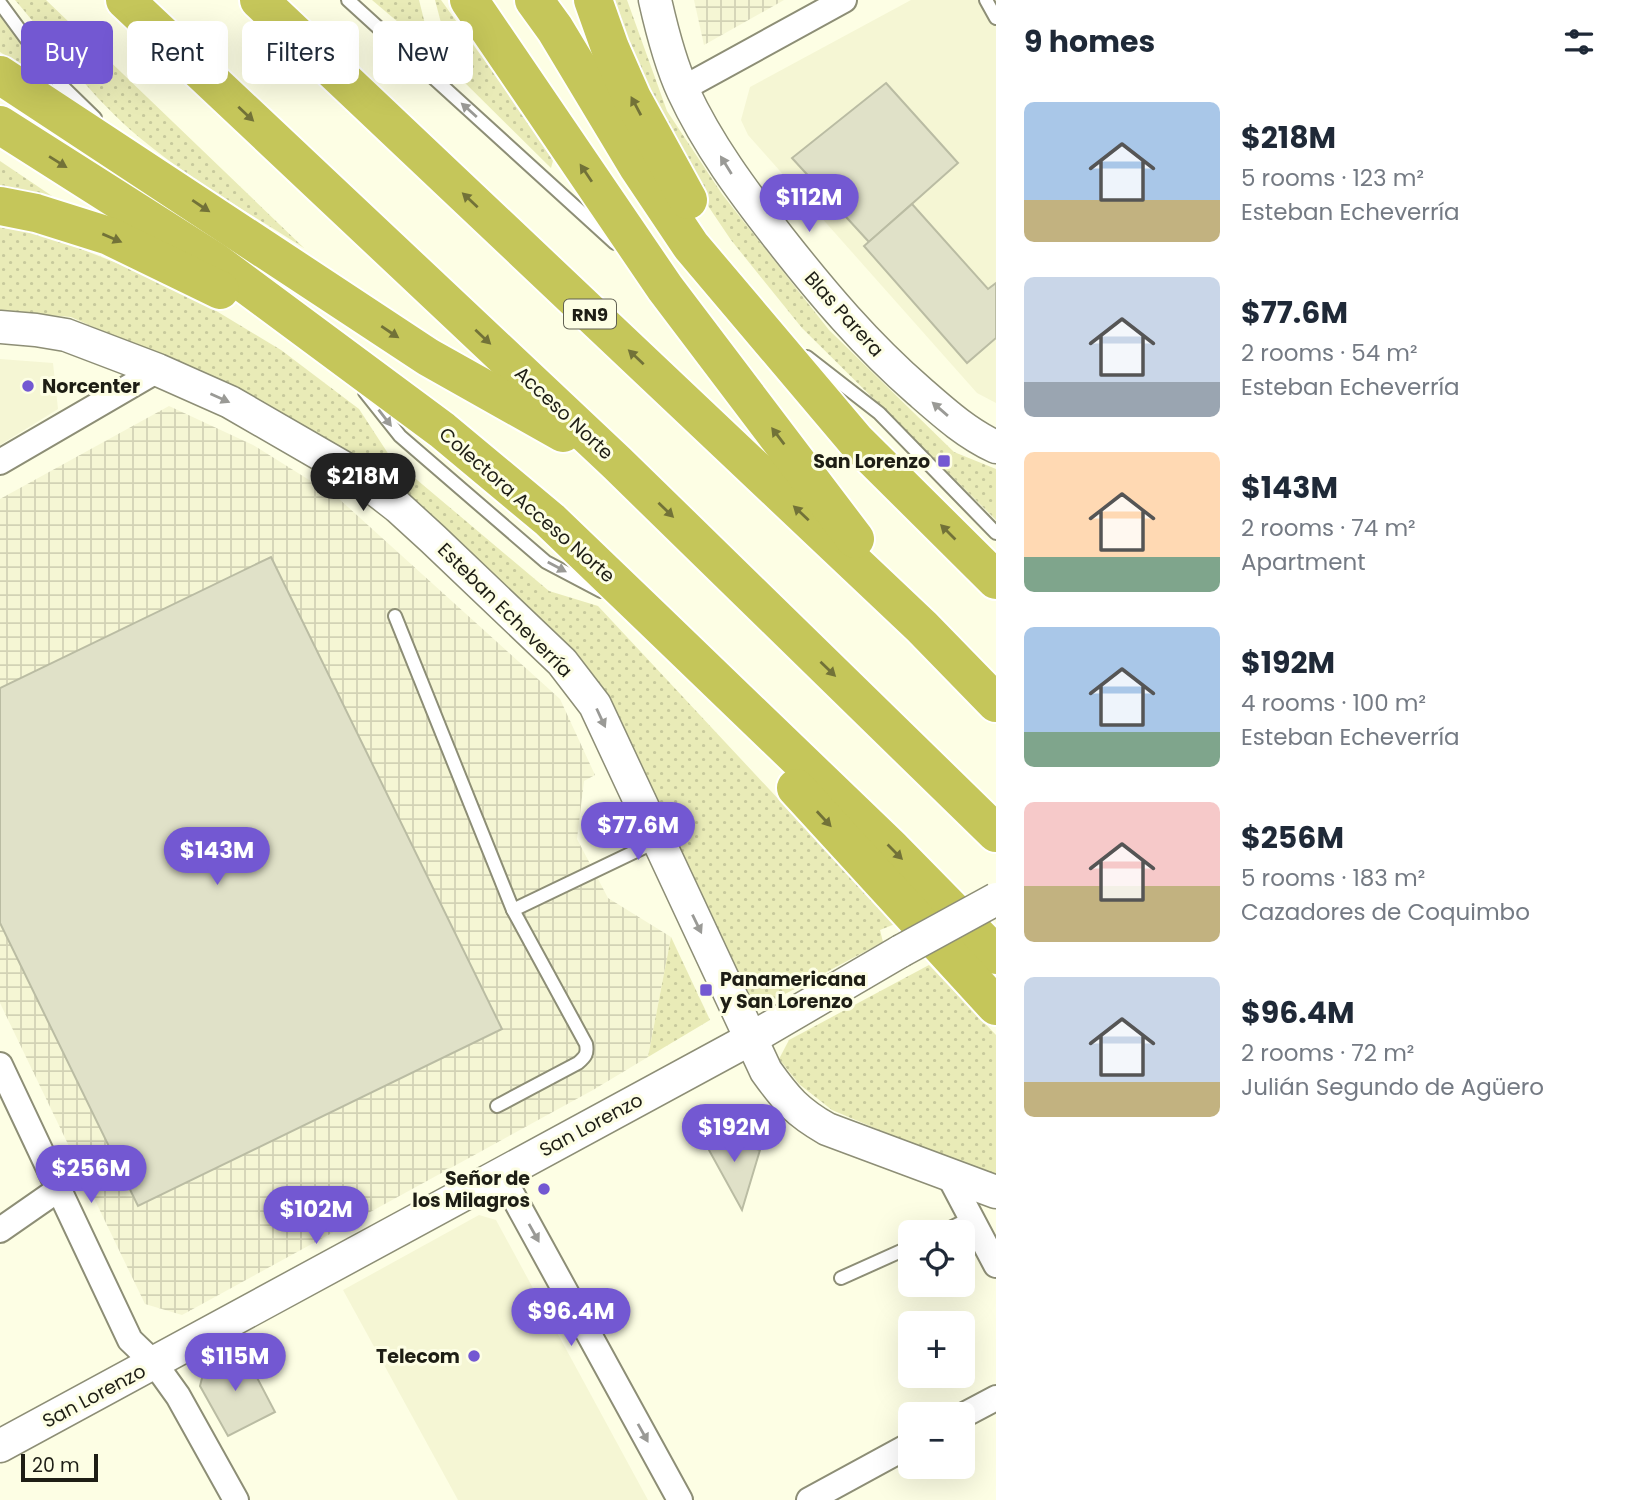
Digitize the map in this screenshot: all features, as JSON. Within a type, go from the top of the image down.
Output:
[{"type":"highway","name":"Acceso Norte","points":[[125,0],[617,463],[996,833]]},
{"type":"highway","name":"RN9","points":[[259,0],[922,628],[996,703]]},
{"type":"highway","points":[[469,0],[664,288],[922,628]]},
{"type":"highway","points":[[534,0],[555,29],[638,167],[691,246],[856,441],[996,580]]},
{"type":"highway","points":[[593,0],[632,98],[752,316]]},
{"type":"highway","points":[[0,75],[428,357],[617,463]]},
{"type":"highway","name":"Colectora Acceso Norte","points":[[0,125],[214,261],[442,430],[550,520],[892,849],[996,955]]},
{"type":"highway","points":[[0,206],[36,213],[109,236],[328,345]]},
{"type":"highway","points":[[652,618],[775,766],[996,1006]]},
{"type":"street","name":"Blas Parera","points":[[655,0],[663,35],[682,89],[700,124],[739,186],[826,298],[889,365],[958,425],[992,441]]},
{"type":"street","points":[[682,89],[844,0]]},
{"type":"street","name":"Esteban Echeverría","points":[[0,327],[66,335],[158,370],[229,402],[358,475],[398,507],[562,662],[595,705],[766,1071],[787,1099],[803,1115],[827,1129],[996,1192]]},
{"type":"street","points":[[0,462],[158,370]]},
{"type":"street","name":"San Lorenzo","points":[[0,1446],[752,1038],[996,899]]},
{"type":"street","points":[[0,1065],[130,1340],[155,1364],[178,1396],[236,1500]]},
{"type":"street","points":[[501,1174],[681,1500]]},
{"type":"street","points":[[948,1174],[996,1265]]},
{"type":"street","points":[[0,1230],[59,1189]]},
{"type":"street","points":[[975,1409],[996,1398]]},
{"type":"street","points":[[809,1500],[898,1452]]},
{"type":"lane","points":[[348,0],[664,288]]},
{"type":"lane","points":[[986,0],[996,18]]},
{"type":"lane","points":[[0,3],[58,82],[153,174]]},
{"type":"lane","points":[[752,316],[879,413],[996,533]]},
{"type":"lane","points":[[395,616],[513,909],[586,1044],[586,1057],[578,1063],[497,1106]]},
{"type":"lane","points":[[513,909],[657,841]]},
{"type":"lane","points":[[841,1278],[898,1252]]},
{"type":"shaded area","points":[[15,0],[46,0],[68,21],[32,21]]},
{"type":"shaded area","points":[[372,0],[419,0],[424,21],[397,21]]},
{"type":"shaded area","points":[[435,0],[441,0],[456,21],[441,21]]},
{"type":"shaded area","points":[[605,0],[627,0],[667,111],[722,194],[829,330],[954,452],[996,469],[996,520],[802,328],[731,240],[665,142]]},
{"type":"shaded area","points":[[694,0],[784,0],[704,45]]},
{"type":"shaded area","points":[[911,0],[996,0],[996,403],[977,393],[748,135],[741,120],[750,87]]},
{"type":"shaded area","points":[[0,12],[6,17],[21,45],[21,66],[0,52]]},
{"type":"shaded area","points":[[473,44],[554,157],[551,168],[466,84],[473,84]]},
{"type":"shaded area","points":[[113,64],[127,78],[127,84],[133,84],[304,248],[159,153],[123,123],[85,84],[113,84]]},
{"type":"shaded area","points":[[0,161],[52,196],[0,189]]},
{"type":"shaded area","points":[[0,222],[28,228],[175,286],[281,350],[359,409],[391,458],[549,591],[598,606],[895,924],[880,930],[883,942],[770,1002],[741,991],[600,694],[248,396],[71,317],[0,311]]},
{"type":"shaded area","name":"Norcenter","points":[[0,359],[53,363],[58,409],[0,445]]},
{"type":"shaded area","points":[[169,406],[253,445],[338,498],[560,699],[595,775],[584,781],[577,839],[608,898],[671,937],[648,1057],[593,1090],[182,1315],[145,1304],[0,1003],[0,499]]},
{"type":"shaded area","points":[[671,937],[710,1020],[648,1057]]},
{"type":"shaded area","points":[[929,965],[996,1035],[996,1175],[936,1154],[832,1110],[799,1084],[779,1059],[789,1040]]},
{"type":"shaded area","name":"Telecom","points":[[479,1215],[496,1220],[648,1500],[458,1500],[343,1290]]},
{"type":"building","points":[[886,83],[958,163],[869,242],[792,158]]},
{"type":"building","points":[[912,204],[988,289],[996,283],[996,338],[967,363],[864,246]]},
{"type":"building","points":[[271,557],[502,1029],[138,1206],[0,923],[0,688]]},
{"type":"building","points":[[699,1132],[760,1150],[742,1210]]},
{"type":"building","points":[[242,1349],[275,1412],[228,1436],[200,1386],[204,1370]]},
{"type":"place","name":"Norcenter","points":[[28,386]]},
{"type":"place","name":"San Lorenzo","points":[[944,461]]},
{"type":"place","name":"Panamericana y San Lorenzo","points":[[706,990]]},
{"type":"place","name":"Señor de los Milagros","points":[[544,1189]]},
{"type":"place","name":"Telecom","points":[[474,1356]]}]
